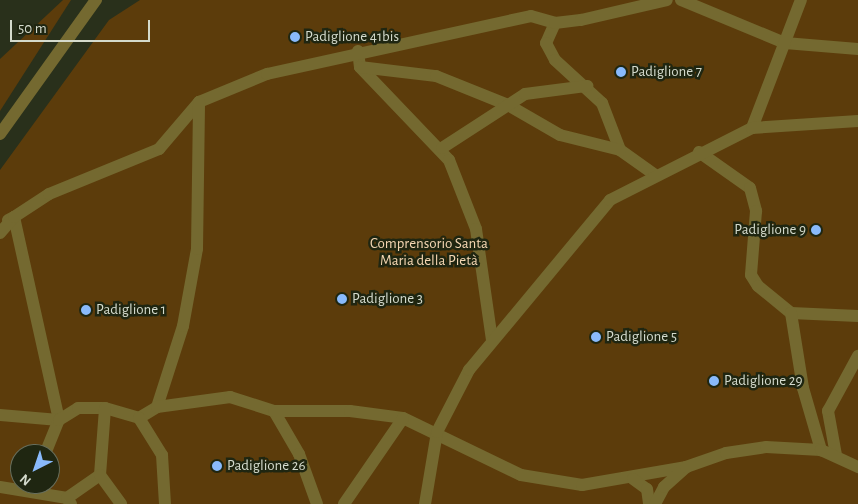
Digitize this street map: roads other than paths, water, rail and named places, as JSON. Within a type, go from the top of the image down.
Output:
[{"type":"street","points":[[0,134],[96,0]]},
{"type":"street","points":[[0,224],[49,194],[159,149],[199,102],[267,74],[358,51],[531,16],[556,23],[667,0]]},
{"type":"street","points":[[681,0],[784,43],[858,49]]},
{"type":"street","points":[[752,128],[801,0]]},
{"type":"street","points":[[556,23],[546,43],[555,60],[587,86],[602,103],[620,150]]},
{"type":"street","points":[[358,51],[360,67],[442,148],[476,229],[492,340]]},
{"type":"street","points":[[360,67],[436,76],[508,105],[560,134],[620,150],[655,176]]},
{"type":"street","points":[[442,148],[525,94],[587,86]]},
{"type":"street","points":[[158,407],[183,326],[197,249],[199,102]]},
{"type":"street","points":[[425,504],[437,432],[451,399],[492,340],[610,200],[699,152],[752,128],[858,121]]},
{"type":"street","points":[[699,152],[750,188],[756,211],[751,275],[791,313],[803,388],[822,450]]},
{"type":"street","points":[[0,233],[14,217]]},
{"type":"street","points":[[14,217],[59,420],[49,444]]},
{"type":"street","points":[[791,313],[858,316]]},
{"type":"street","points":[[836,455],[828,411],[858,356]]},
{"type":"street","points":[[138,418],[158,407],[230,397],[274,411],[350,412],[403,418],[437,432],[521,475],[582,484],[633,479],[686,467],[703,458],[766,447],[822,450],[858,467]]},
{"type":"street","points":[[0,415],[59,420],[78,408],[105,408],[138,418],[162,455],[165,504]]},
{"type":"street","points":[[105,408],[100,475],[121,504]]},
{"type":"street","points":[[274,411],[299,454],[317,504]]},
{"type":"street","points":[[344,504],[403,418]]},
{"type":"street","points":[[655,504],[664,488],[686,467]]},
{"type":"street","points":[[35,494],[69,501],[100,475]]},
{"type":"street","points":[[633,479],[647,490],[649,504]]},
{"type":"place","name":"Padiglione 41bis","points":[[295,37]]},
{"type":"place","name":"Padiglione 7","points":[[621,72]]},
{"type":"place","name":"Padiglione 9","points":[[816,230]]},
{"type":"place","name":"Padiglione 3","points":[[342,299]]},
{"type":"place","name":"Padiglione 1","points":[[86,310]]},
{"type":"place","name":"Padiglione 5","points":[[596,337]]},
{"type":"place","name":"Padiglione 29","points":[[714,381]]},
{"type":"place","name":"Padiglione 26","points":[[217,466]]},
{"type":"park label","name":"Comprensorio Santa Maria della Pietà","points":[[429,252]]}]
